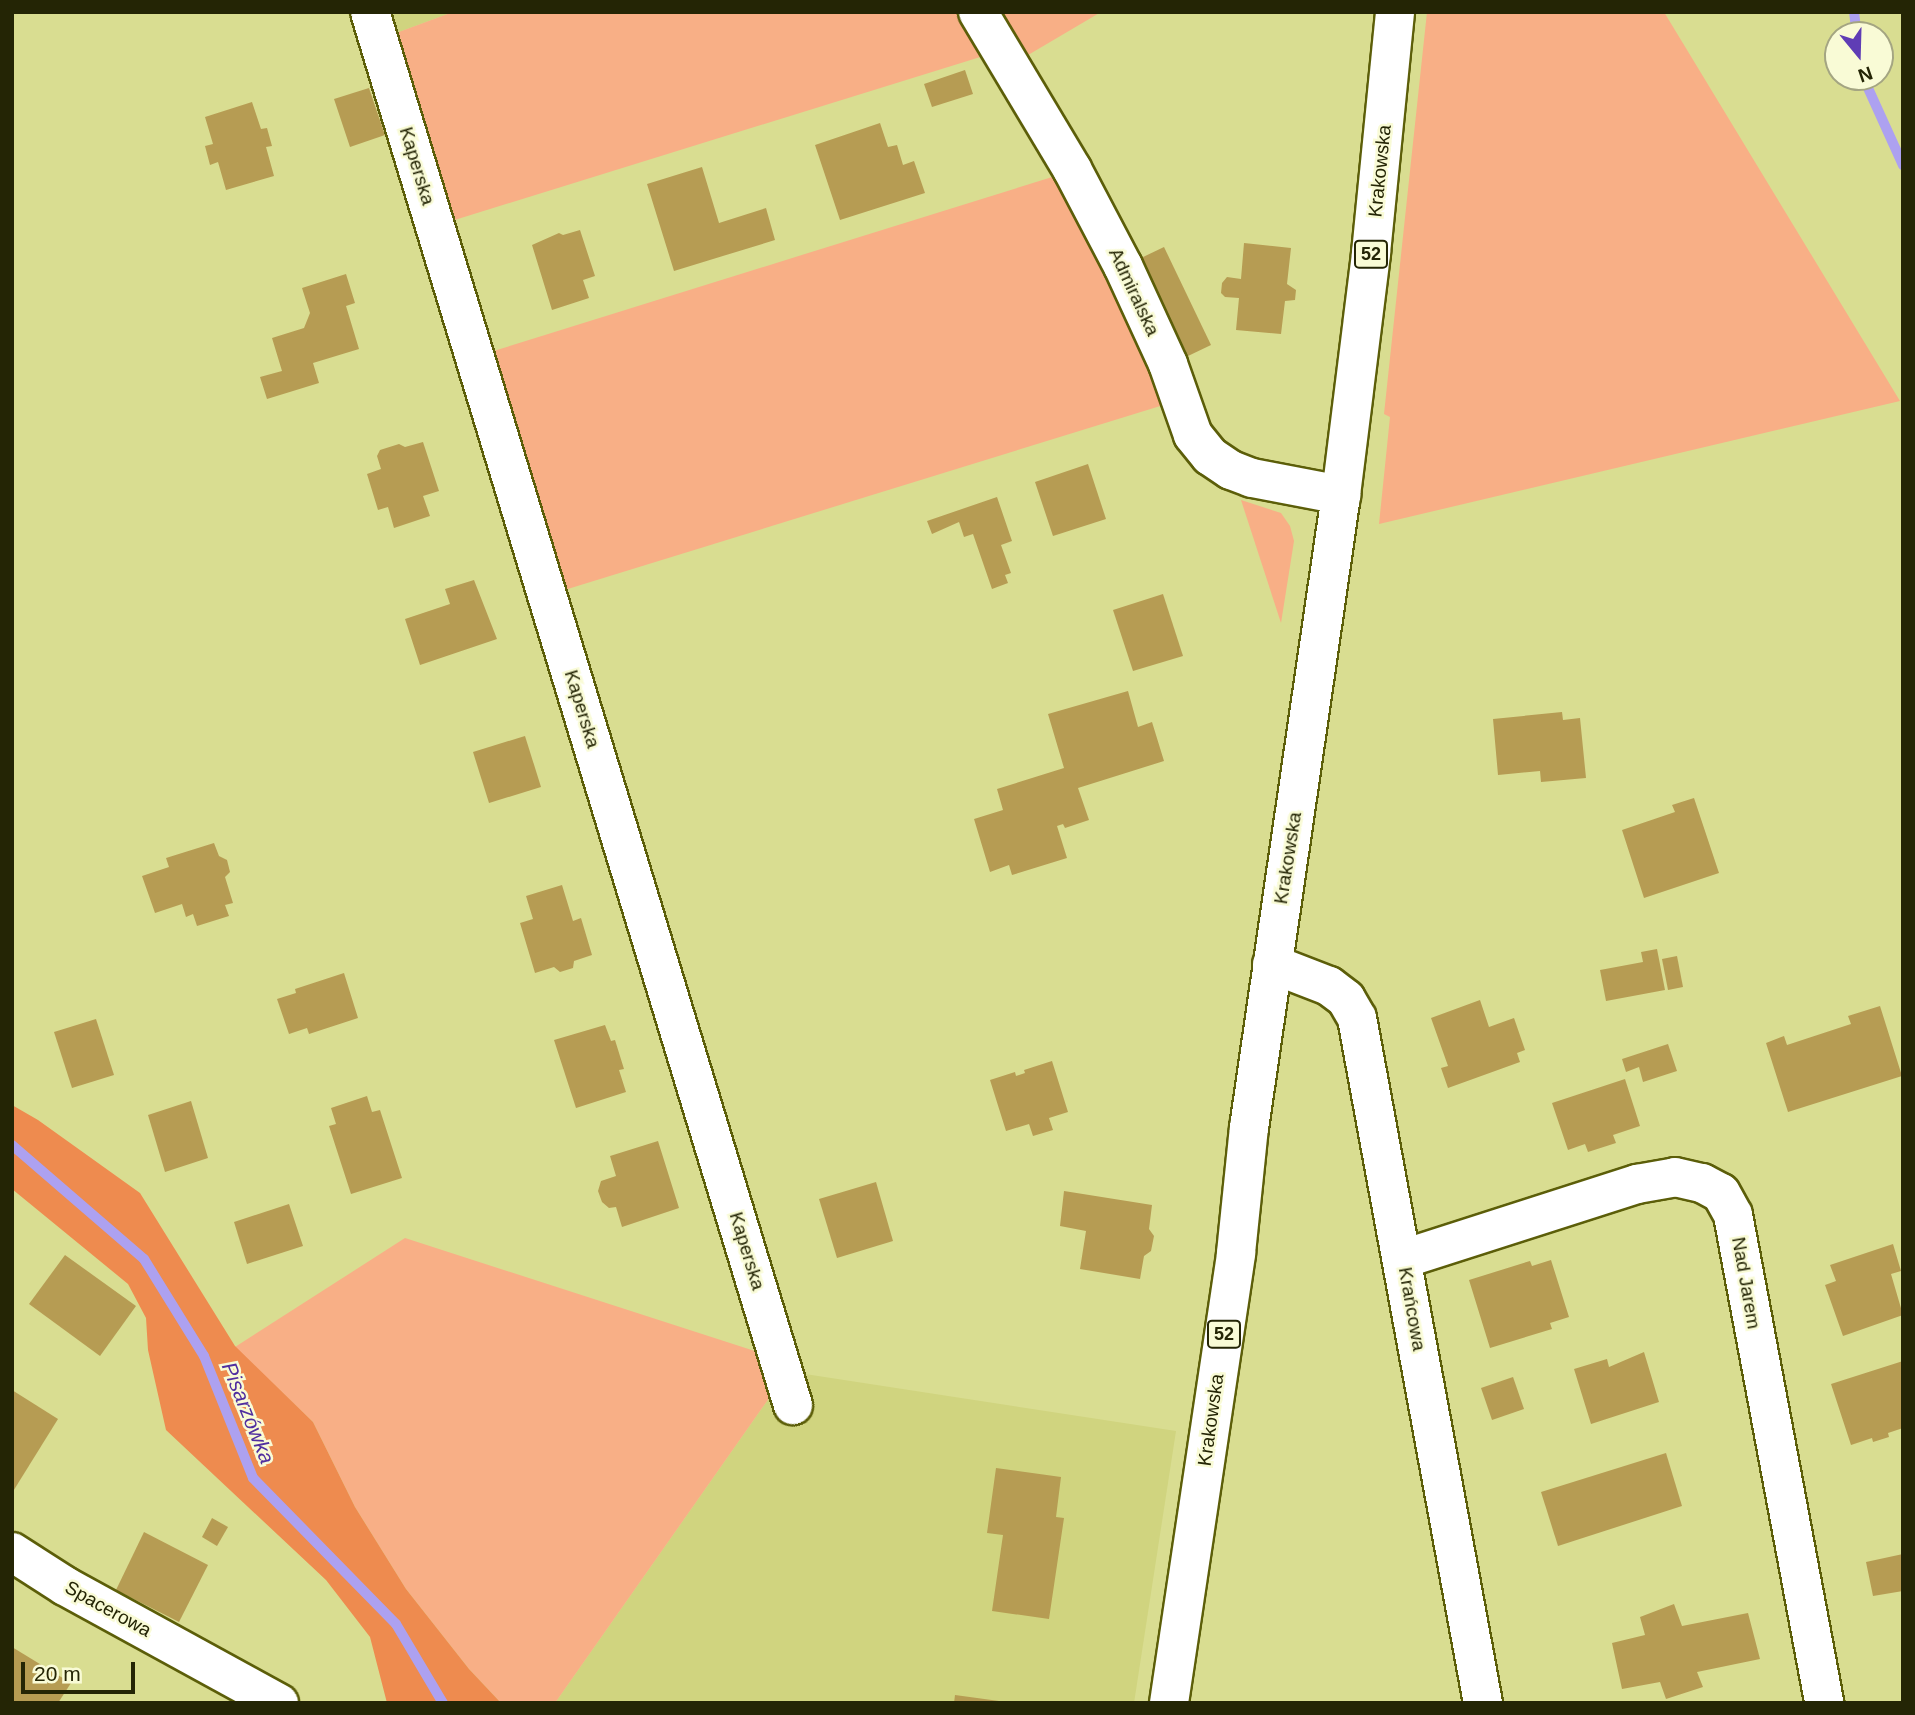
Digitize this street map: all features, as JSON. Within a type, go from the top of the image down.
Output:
[{"type":"street","name":"Kaperska","points":[[370,12],[793,1405]]},
{"type":"street","name":"Admiralska","points":[[978,12],[1072,169],[1123,266],[1168,364],[1193,435],[1210,456],[1231,470],[1252,478],[1341,495]]},
{"type":"street","name":"Krakowska","points":[[1169,1703],[1236,1252],[1249,1128],[1341,495],[1371,253],[1395,12]]},
{"type":"street","name":"Krańcowa","points":[[1272,964],[1329,986],[1346,999],[1357,1018],[1483,1703]]},
{"type":"street","name":"Nad Jarem","points":[[1403,1259],[1637,1184],[1675,1177],[1702,1183],[1721,1194],[1733,1215],[1824,1703]]},
{"type":"street","name":"Spacerowa","points":[[12,1552],[65,1586],[279,1703]]},
{"type":"shaded area","points":[[380,12],[453,12],[388,36]]},
{"type":"shaded area","points":[[453,12],[965,12],[990,54],[445,223],[388,36]]},
{"type":"shaded area","points":[[995,12],[1101,12],[1023,58]]},
{"type":"shaded area","points":[[1427,12],[1664,12],[1900,401],[1379,524],[1390,417],[1384,414]]},
{"type":"shaded area","points":[[1065,173],[1170,403],[558,592],[484,354]]},
{"type":"shaded area","points":[[1241,500],[1281,513],[1290,526],[1294,541],[1281,623]]},
{"type":"shaded area","points":[[12,1105],[38,1120],[140,1193],[235,1346],[313,1422],[355,1507],[406,1589],[469,1669],[501,1703],[387,1703],[370,1637],[326,1580],[166,1430],[148,1350],[146,1318],[128,1284],[12,1189]]},
{"type":"shaded area","points":[[405,1238],[770,1356],[779,1384],[555,1703],[501,1703],[469,1669],[406,1589],[355,1507],[313,1422],[235,1347]]},
{"type":"shaded area","points":[[792,1372],[1176,1431],[1134,1703],[555,1703],[779,1384]]},
{"type":"building","points":[[965,70],[973,94],[932,107],[924,84]]},
{"type":"building","points":[[369,88],[385,135],[350,147],[334,99]]},
{"type":"building","points":[[252,102],[261,129],[267,128],[272,146],[266,147],[274,176],[226,190],[218,162],[210,165],[205,146],[213,144],[205,117]]},
{"type":"building","points":[[880,123],[888,147],[897,145],[903,165],[914,161],[925,193],[840,220],[815,145]]},
{"type":"building","points":[[702,167],[719,223],[766,208],[775,240],[674,271],[647,184]]},
{"type":"building","points":[[580,230],[595,276],[583,280],[589,298],[552,310],[532,245],[559,233],[563,235]]},
{"type":"building","points":[[1244,243],[1291,248],[1287,284],[1296,290],[1295,300],[1285,301],[1281,334],[1236,330],[1239,298],[1225,297],[1221,293],[1222,283],[1227,277],[1241,279]]},
{"type":"building","points":[[1164,247],[1211,345],[1188,356],[1141,258]]},
{"type":"building","points":[[346,274],[355,303],[346,306],[359,349],[313,363],[319,383],[267,399],[260,377],[282,371],[272,338],[304,328],[310,313],[302,288]]},
{"type":"building","points":[[423,442],[439,491],[423,496],[430,516],[394,528],[388,507],[378,510],[367,474],[381,469],[377,456],[380,450],[399,444],[405,447]]},
{"type":"building","points":[[1088,464],[1106,519],[1053,536],[1035,482]]},
{"type":"building","points":[[997,497],[1012,541],[1001,545],[1011,573],[1005,575],[1008,583],[992,589],[973,534],[964,537],[959,522],[932,534],[927,521]]},
{"type":"building","points":[[474,580],[497,639],[420,665],[405,619],[450,604],[445,589]]},
{"type":"building","points":[[1163,594],[1183,656],[1133,671],[1113,610]]},
{"type":"building","points":[[1128,691],[1138,727],[1152,722],[1164,761],[1078,788],[1089,820],[1065,828],[1063,824],[1057,826],[1067,858],[1012,875],[1009,865],[990,872],[974,819],[1003,810],[997,789],[1064,768],[1048,714]]},
{"type":"building","points":[[1562,712],[1563,720],[1580,718],[1586,778],[1541,782],[1540,771],[1498,775],[1493,719]]},
{"type":"building","points":[[525,736],[541,787],[489,803],[473,752]]},
{"type":"building","points":[[1694,798],[1719,873],[1644,898],[1622,830],[1675,812],[1672,805]]},
{"type":"building","points":[[214,843],[219,856],[227,860],[230,872],[225,877],[233,903],[225,905],[229,916],[197,926],[193,914],[186,917],[182,904],[155,913],[142,876],[169,867],[166,858]]},
{"type":"building","points":[[562,885],[573,921],[581,918],[592,955],[574,961],[573,968],[560,972],[554,967],[535,973],[520,923],[533,919],[526,896]]},
{"type":"building","points":[[1657,949],[1665,990],[1606,1001],[1600,970],[1643,962],[1641,952]]},
{"type":"building","points":[[1677,956],[1683,987],[1668,990],[1662,959]]},
{"type":"building","points":[[344,973],[358,1018],[309,1034],[307,1028],[289,1034],[277,999],[296,993],[295,989]]},
{"type":"building","points":[[1480,1000],[1489,1027],[1514,1018],[1525,1050],[1517,1053],[1520,1062],[1448,1088],[1441,1068],[1448,1066],[1431,1018]]},
{"type":"building","points":[[1880,1006],[1902,1076],[1788,1112],[1766,1043],[1784,1036],[1787,1045],[1851,1024],[1848,1016]]},
{"type":"building","points":[[96,1019],[114,1075],[72,1088],[54,1032]]},
{"type":"building","points":[[605,1025],[611,1041],[615,1040],[624,1069],[619,1070],[626,1092],[576,1108],[554,1040]]},
{"type":"building","points":[[1668,1044],[1677,1071],[1643,1082],[1639,1067],[1626,1072],[1622,1059]]},
{"type":"building","points":[[1052,1061],[1068,1112],[1049,1118],[1053,1130],[1033,1136],[1029,1124],[1006,1131],[990,1080],[1015,1072],[1016,1076],[1025,1073],[1024,1070]]},
{"type":"building","points":[[1625,1079],[1640,1126],[1613,1135],[1616,1143],[1588,1152],[1585,1144],[1568,1150],[1552,1103]]},
{"type":"building","points":[[367,1096],[372,1112],[380,1110],[402,1178],[351,1194],[329,1126],[336,1124],[331,1108]]},
{"type":"building","points":[[191,1101],[208,1158],[165,1172],[148,1115]]},
{"type":"building","points":[[658,1141],[679,1208],[622,1227],[616,1207],[609,1208],[602,1202],[598,1191],[601,1181],[616,1176],[610,1156]]},
{"type":"building","points":[[876,1182],[893,1241],[837,1258],[819,1199]]},
{"type":"building","points":[[1064,1191],[1152,1205],[1149,1229],[1154,1236],[1151,1251],[1144,1256],[1140,1279],[1080,1269],[1086,1231],[1060,1226]]},
{"type":"building","points":[[289,1204],[303,1246],[247,1264],[234,1222]]},
{"type":"building","points":[[1893,1244],[1901,1271],[1891,1274],[1903,1315],[1843,1336],[1825,1285],[1836,1281],[1830,1265]]},
{"type":"building","points":[[65,1255],[136,1306],[100,1356],[29,1304]]},
{"type":"building","points":[[1551,1260],[1569,1317],[1550,1323],[1552,1329],[1490,1348],[1469,1280],[1530,1261],[1532,1266]]},
{"type":"building","points":[[1644,1352],[1659,1402],[1591,1424],[1574,1369],[1607,1359],[1609,1367]]},
{"type":"building","points":[[1903,1361],[1903,1428],[1888,1433],[1889,1437],[1873,1442],[1872,1438],[1851,1445],[1831,1384]]},
{"type":"building","points":[[1513,1377],[1524,1409],[1492,1420],[1481,1388]]},
{"type":"building","points":[[12,1390],[58,1419],[12,1493]]},
{"type":"building","points":[[1666,1453],[1682,1506],[1558,1546],[1541,1492]]},
{"type":"building","points":[[996,1468],[1061,1477],[1056,1517],[1064,1518],[1049,1619],[992,1611],[1003,1535],[987,1533]]},
{"type":"building","points":[[212,1518],[228,1527],[217,1546],[202,1537]]},
{"type":"building","points":[[144,1532],[208,1565],[179,1622],[116,1590]]},
{"type":"building","points":[[1903,1554],[1903,1591],[1873,1596],[1866,1562]]},
{"type":"building","points":[[1674,1604],[1682,1626],[1748,1613],[1760,1659],[1697,1672],[1703,1687],[1666,1699],[1660,1682],[1622,1689],[1612,1643],[1645,1635],[1640,1617]]},
{"type":"building","points":[[12,1647],[71,1683],[58,1703],[12,1703]]},
{"type":"building","points":[[955,1695],[999,1701],[999,1703],[954,1703]]},
{"type":"waterway","points":[[1854,12],[1855,21]]},
{"type":"waterway","points":[[1869,91],[1903,165]]},
{"type":"waterway","name":"Pisarzówka","points":[[12,1145],[144,1259],[204,1356],[253,1478],[396,1624],[443,1703]]}]
